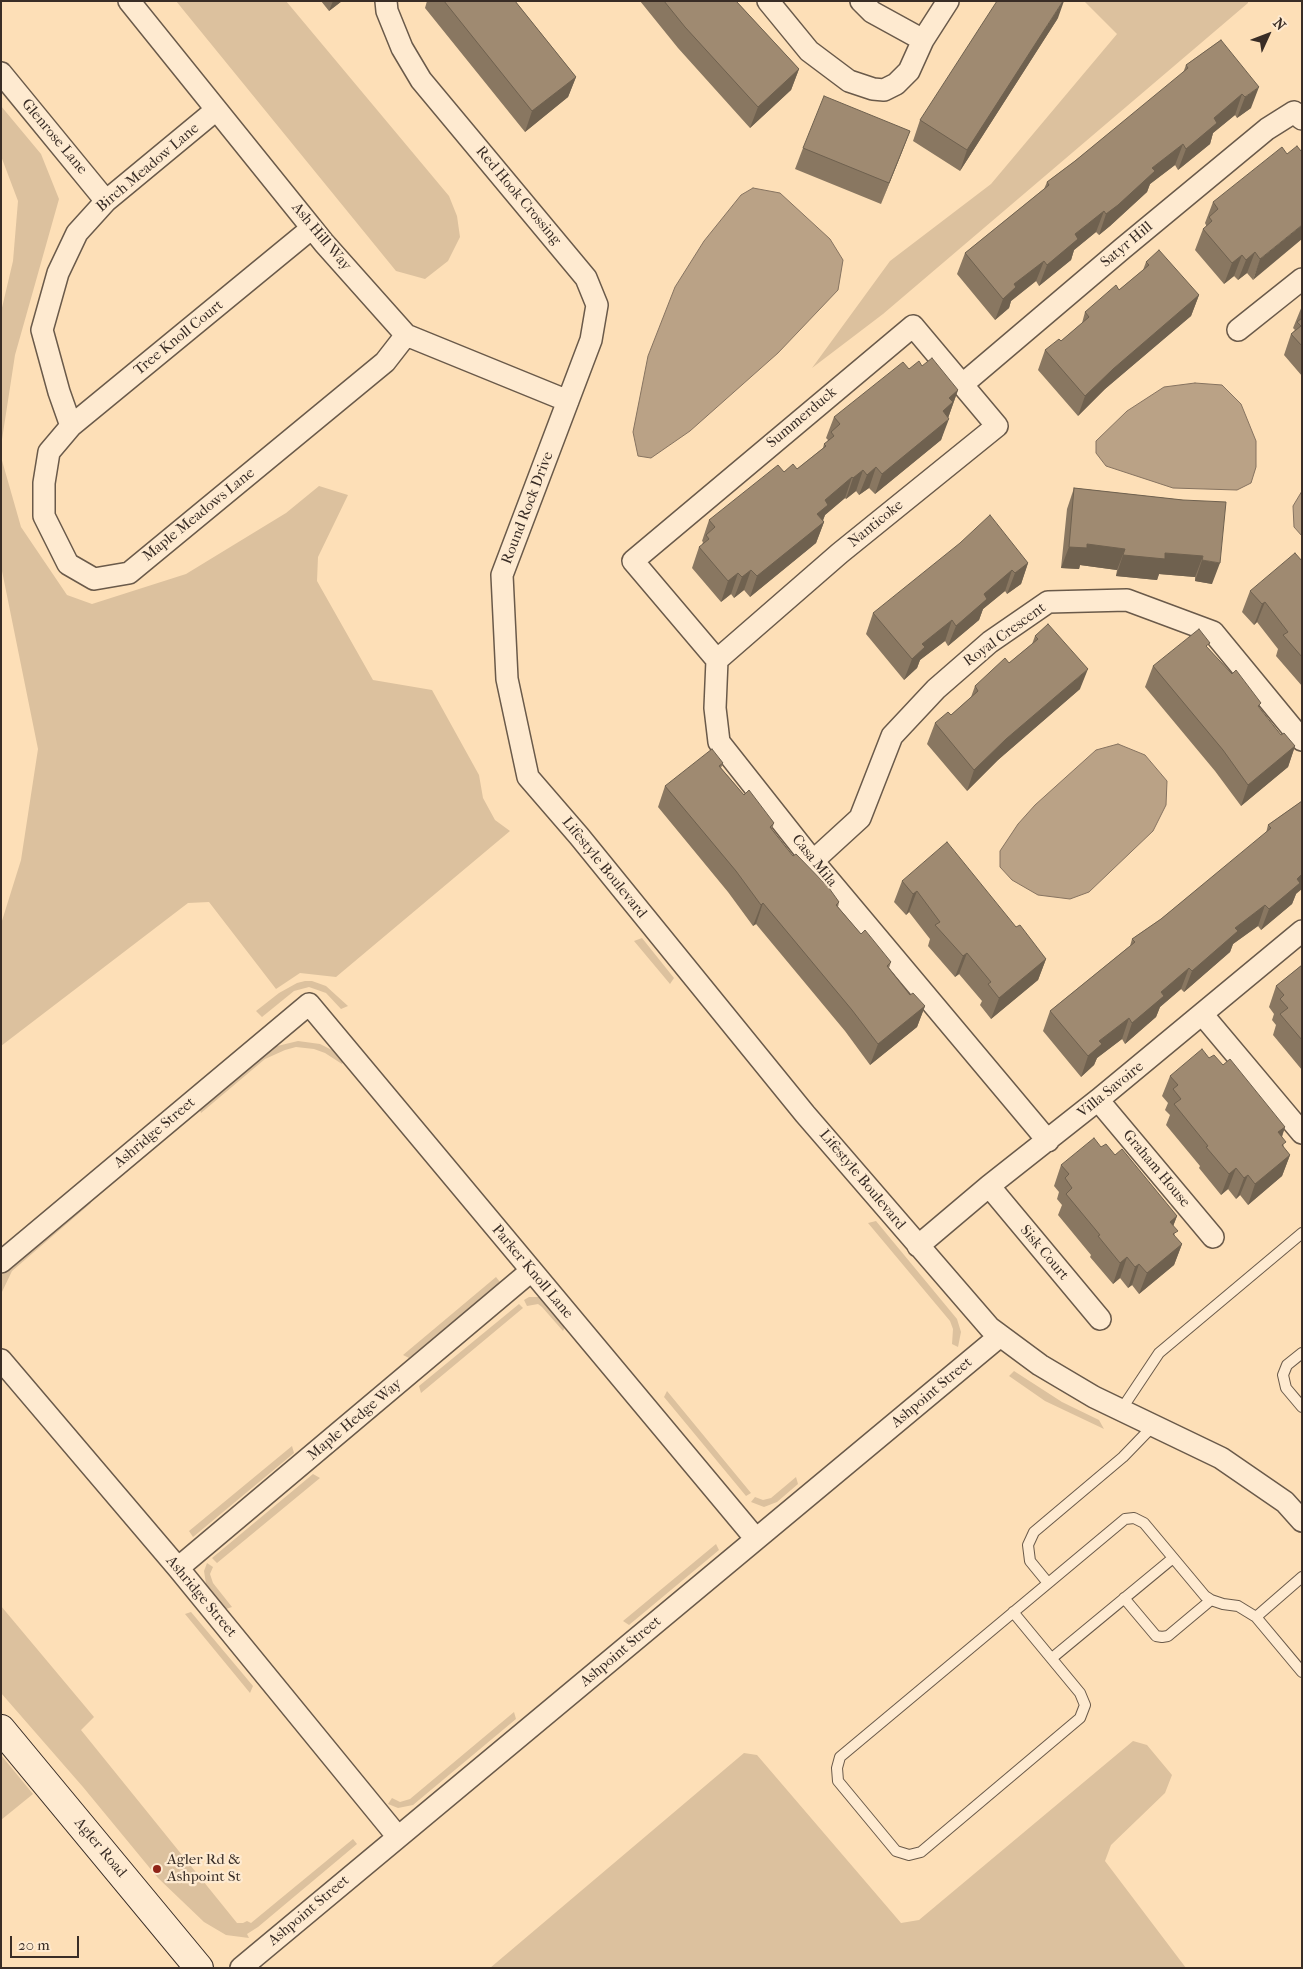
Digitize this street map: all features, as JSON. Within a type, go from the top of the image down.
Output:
[{"type":"main road","name":"Agler Road","points":[[1,1729],[199,1968]]},
{"type":"street","name":"Ash Hill Way","points":[[128,1],[312,228],[406,335],[568,401]]},
{"type":"street","name":"Red Hook Crossing","points":[[386,1],[387,11],[402,48],[421,80],[586,278],[597,305],[591,340],[568,401]]},
{"type":"street","points":[[768,1],[809,51],[849,81],[873,89],[884,90],[896,84],[909,71],[923,40],[948,1]]},
{"type":"street","points":[[861,1],[872,12],[923,40]]},
{"type":"street","name":"Glenrose Lane","points":[[1,73],[106,201]]},
{"type":"street","name":"Birch Meadow Lane","points":[[72,426],[59,392],[42,330],[58,273],[77,233],[106,201],[216,110]]},
{"type":"street","name":"Satyr Hill","points":[[963,384],[1267,129],[1298,115]]},
{"type":"street","name":"Tree Knoll Court","points":[[49,452],[72,426],[312,228]]},
{"type":"street","points":[[1238,330],[1302,279]]},
{"type":"street","name":"Summerduck","points":[[718,660],[633,561],[913,326],[963,384]]},
{"type":"street","name":"Maple Meadows Lane","points":[[49,452],[44,483],[44,516],[68,564],[94,579],[129,573],[385,362],[406,335]]},
{"type":"street","name":"Nanticoke","points":[[718,660],[840,553],[997,426],[963,384]]},
{"type":"street","name":"Round Rock Drive","points":[[520,737],[507,679],[502,575],[568,401]]},
{"type":"street","name":"Royal Crescent","points":[[813,861],[860,818],[892,736],[936,689],[990,642],[1048,602],[1127,600],[1213,632],[1302,740]]},
{"type":"street","name":"Casa Mila","points":[[718,660],[715,708],[719,742],[813,861],[1048,1140]]},
{"type":"street","name":"Lifestyle Boulevard","points":[[520,737],[528,777],[579,836],[805,1114],[990,1328],[1040,1365],[1094,1397],[1221,1458],[1285,1502],[1302,1521]]},
{"type":"street","name":"Villa Savoire","points":[[918,1246],[1302,931]]},
{"type":"street","name":"Ashridge Street","points":[[1,1262],[309,1004]]},
{"type":"street","name":"Parker Knoll Lane","points":[[309,1004],[756,1540]]},
{"type":"street","points":[[1202,1014],[1302,1133]]},
{"type":"street","name":"Graham House","points":[[1098,1100],[1213,1237]]},
{"type":"street","name":"Sisk Court","points":[[989,1186],[1100,1319]]},
{"type":"street","name":"Maple Hedge Way","points":[[178,1568],[531,1271]]},
{"type":"street","name":"Ashpoint Street","points":[[241,1968],[1000,1336]]},
{"type":"street","name":"Ashridge Street","points":[[1,1360],[178,1568],[398,1837]]},
{"type":"lane","points":[[1120,1410],[1159,1353],[1302,1232]]},
{"type":"lane","points":[[1302,1353],[1287,1365],[1282,1375],[1286,1388],[1302,1407]]},
{"type":"lane","points":[[1048,1583],[1030,1561],[1028,1545],[1034,1532],[1123,1457],[1153,1426]]},
{"type":"lane","points":[[1013,1612],[1080,1692],[1085,1705],[1080,1718],[921,1852],[909,1854],[896,1851],[838,1781],[837,1768],[840,1757],[1013,1612],[1125,1519],[1134,1518],[1144,1523],[1205,1596],[1223,1604],[1238,1606],[1256,1617],[1302,1672]]},
{"type":"lane","points":[[1052,1658],[1173,1558]]},
{"type":"lane","points":[[1256,1617],[1302,1577]]},
{"type":"lane","points":[[1124,1598],[1156,1636],[1162,1638],[1168,1636],[1211,1600]]},
{"type":"shaded area","points":[[176,1],[286,1],[449,196],[457,216],[460,237],[448,261],[425,279],[396,271]]},
{"type":"shaded area","points":[[1084,1],[1248,1],[1248,3],[883,314],[812,368],[890,261],[991,184],[1117,34]]},
{"type":"shaded area","points":[[1,106],[41,154],[59,199],[15,355],[1,446],[1,312],[13,261],[18,201],[1,156]]},
{"type":"shaded area","points":[[753,188],[780,193],[830,239],[843,260],[838,290],[778,353],[690,431],[651,458],[638,456],[633,432],[648,356],[675,287],[704,241],[741,195]]},
{"type":"shaded area","points":[[1195,383],[1222,385],[1241,404],[1256,441],[1256,467],[1251,483],[1237,490],[1173,488],[1106,466],[1096,453],[1096,441],[1127,411],[1164,387]]},
{"type":"shaded area","points":[[1,457],[21,527],[67,595],[92,604],[186,574],[286,513],[319,486],[348,495],[318,557],[317,581],[373,680],[432,690],[479,775],[483,798],[495,820],[510,831],[336,977],[300,973],[276,989],[209,902],[188,903],[1,1046],[1,924],[21,860],[38,749],[1,566]]},
{"type":"shaded area","points":[[1302,491],[1302,536],[1294,527],[1293,506]]},
{"type":"shaded area","points":[[1118,744],[1145,755],[1167,781],[1166,805],[1153,831],[1089,892],[1070,899],[1038,895],[1012,880],[1000,867],[1000,851],[1018,824],[1035,805],[1096,750]]},
{"type":"shaded area","points":[[642,938],[674,978],[670,984],[634,941]]},
{"type":"shaded area","points":[[312,981],[326,986],[348,1006],[341,1009],[326,993],[309,987],[294,991],[262,1017],[256,1011],[279,993],[297,983]]},
{"type":"shaded area","points":[[298,1041],[320,1044],[338,1053],[345,1059],[342,1064],[325,1053],[314,1049],[296,1047],[285,1050],[265,1059],[201,1113],[199,1106],[273,1047]]},
{"type":"shaded area","points":[[87,1198],[91,1203],[12,1271],[1,1294],[1,1276],[6,1269]]},
{"type":"shaded area","points":[[876,1221],[957,1319],[961,1332],[958,1347],[952,1344],[953,1329],[950,1321],[868,1223]]},
{"type":"shaded area","points":[[496,1277],[500,1282],[409,1358],[403,1355]]},
{"type":"shaded area","points":[[529,1297],[539,1297],[544,1300],[566,1325],[563,1331],[538,1304],[527,1306],[524,1300]]},
{"type":"shaded area","points":[[519,1304],[523,1308],[421,1393],[419,1386]]},
{"type":"shaded area","points":[[1014,1371],[1062,1402],[1099,1420],[1104,1429],[1045,1401],[1009,1376]]},
{"type":"shaded area","points":[[667,1391],[751,1493],[746,1496],[664,1397]]},
{"type":"shaded area","points":[[292,1446],[294,1453],[193,1537],[189,1531]]},
{"type":"shaded area","points":[[313,1474],[320,1478],[217,1563],[212,1558]]},
{"type":"shaded area","points":[[796,1477],[798,1484],[777,1502],[764,1507],[751,1502],[755,1497],[763,1500],[771,1498]]},
{"type":"shaded area","points":[[716,1544],[719,1550],[629,1625],[623,1621]]},
{"type":"shaded area","points":[[207,1563],[213,1567],[210,1574],[213,1583],[232,1607],[226,1609],[206,1584],[204,1571]]},
{"type":"shaded area","points":[[1,1606],[94,1717],[81,1730],[237,1923],[247,1921],[251,1923],[353,1839],[357,1844],[258,1927],[247,1934],[249,1938],[226,1935],[204,1922],[158,1878],[83,1787],[1,1693]]},
{"type":"shaded area","points":[[191,1612],[253,1686],[250,1693],[185,1614]]},
{"type":"shaded area","points":[[514,1712],[516,1719],[413,1805],[398,1808],[388,1804],[392,1798],[400,1802],[410,1799]]},
{"type":"shaded area","points":[[1133,1741],[1147,1745],[1172,1775],[1165,1793],[1111,1845],[1105,1861],[1186,1968],[490,1968],[744,1753],[757,1755],[901,1923],[919,1920]]},
{"type":"shaded area","points":[[1,1755],[33,1794],[1,1820]]},
{"type":"building","points":[[444,1],[515,1],[576,77],[532,111]]},
{"type":"building","points":[[664,1],[736,1],[799,69],[758,107],[685,27]]},
{"type":"building","points":[[997,1],[1063,1],[967,150],[920,120]]},
{"type":"building","points":[[1221,40],[1259,87],[1245,97],[1242,94],[1214,118],[1217,123],[1186,149],[1183,144],[1152,168],[1155,171],[1118,205],[1106,214],[1104,211],[1075,234],[1078,239],[1047,265],[1044,261],[1014,284],[1016,287],[1003,299],[965,253],[1049,185],[1047,182],[1188,68],[1186,65]]},
{"type":"building","points":[[824,96],[910,131],[889,183],[803,148]]},
{"type":"building","points":[[1297,146],[1302,150],[1302,225],[1260,259],[1255,252],[1246,260],[1242,255],[1232,263],[1203,229],[1212,221],[1209,217],[1218,209],[1213,202],[1282,147],[1287,154]]},
{"type":"building","points":[[1159,250],[1199,295],[1113,369],[1085,396],[1045,350],[1059,339],[1061,341],[1089,317],[1085,312],[1116,285],[1119,290],[1149,265],[1146,262]]},
{"type":"building","points":[[1302,318],[1302,346],[1291,334],[1301,326],[1297,322]]},
{"type":"building","points":[[932,358],[958,390],[949,398],[953,402],[943,411],[949,419],[882,474],[876,467],[867,475],[863,470],[852,477],[825,500],[828,505],[817,514],[824,522],[757,576],[751,570],[742,577],[738,573],[728,581],[699,547],[709,539],[706,535],[715,527],[709,520],[778,465],[784,472],[793,464],[797,469],[826,446],[824,444],[834,436],[831,432],[840,424],[834,417],[903,362],[909,369],[919,361],[922,366]]},
{"type":"building","points":[[1074,488],[1183,500],[1226,502],[1220,563],[1202,560],[1203,556],[1165,553],[1165,559],[1123,555],[1125,549],[1087,544],[1087,548],[1069,547]]},
{"type":"building","points":[[990,515],[1028,563],[1015,573],[1012,570],[984,594],[987,599],[956,626],[952,620],[922,644],[925,647],[912,659],[873,613],[960,543]]},
{"type":"building","points":[[1295,553],[1302,561],[1302,657],[1283,635],[1288,632],[1265,602],[1262,604],[1250,591]]},
{"type":"building","points":[[1048,624],[1088,669],[1006,739],[974,770],[935,723],[948,712],[951,715],[978,691],[975,686],[1005,658],[1009,663],[1038,639],[1035,636]]},
{"type":"building","points":[[1199,629],[1210,643],[1206,646],[1232,674],[1236,670],[1261,703],[1258,706],[1281,735],[1284,733],[1295,746],[1248,785],[1223,750],[1153,666]]},
{"type":"building","points":[[712,749],[723,763],[719,766],[744,795],[749,790],[774,823],[770,827],[793,856],[796,854],[829,888],[839,902],[836,905],[861,934],[865,930],[891,962],[887,966],[910,995],[913,993],[925,1006],[878,1044],[763,903],[761,905],[736,871],[665,786]]},
{"type":"building","points":[[1302,801],[1302,874],[1297,879],[1300,883],[1269,909],[1265,905],[1235,928],[1238,931],[1192,971],[1189,968],[1161,992],[1164,996],[1132,1023],[1129,1018],[1099,1041],[1102,1044],[1088,1056],[1050,1011],[1135,942],[1132,939],[1161,919],[1271,828],[1268,825]]},
{"type":"building","points":[[947,842],[1016,927],[1020,925],[1046,959],[999,998],[988,984],[991,982],[967,953],[963,956],[935,925],[940,922],[917,891],[913,894],[902,881]]},
{"type":"building","points":[[1302,965],[1302,1040],[1280,1014],[1288,1008],[1280,999],[1284,995],[1276,986]]},
{"type":"building","points":[[1202,1049],[1209,1058],[1214,1055],[1223,1065],[1230,1059],[1285,1127],[1278,1132],[1286,1142],[1282,1145],[1290,1155],[1255,1184],[1248,1175],[1244,1178],[1236,1168],[1229,1174],[1174,1104],[1181,1099],[1173,1089],[1178,1085],[1170,1076]]},
{"type":"building","points":[[1094,1138],[1101,1147],[1106,1144],[1115,1155],[1122,1149],[1177,1216],[1170,1222],[1178,1231],[1173,1234],[1182,1244],[1147,1273],[1139,1264],[1135,1267],[1127,1257],[1120,1263],[1098,1236],[1100,1235],[1066,1194],[1072,1188],[1065,1178],[1069,1174],[1061,1165]]},
{"type":"place","name":"Agler Rd & Ashpoint St","points":[[157,1869]]}]
